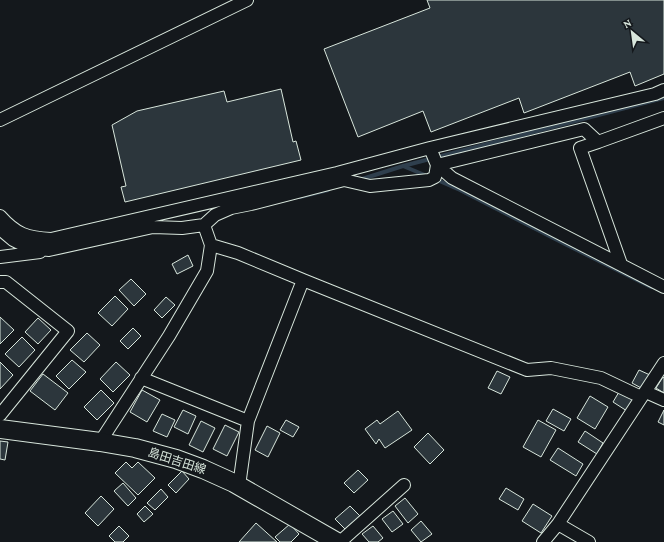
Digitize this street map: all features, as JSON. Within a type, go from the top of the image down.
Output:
[{"type":"main road","name":"島田吉田線","points":[[0,429],[100,442],[135,448],[176,459],[203,469],[239,486],[338,542]]},
{"type":"street","points":[[0,120],[247,0]]},
{"type":"street","points":[[0,216],[18,232],[35,238],[51,239],[338,173],[430,148],[655,94],[664,90]]},
{"type":"street","points":[[621,264],[580,148],[664,118]]},
{"type":"street","points":[[437,164],[584,129],[598,142]]},
{"type":"street","points":[[430,148],[437,164],[452,178],[664,286]]},
{"type":"street","points":[[0,257],[23,255],[49,250],[153,227],[182,228],[204,225],[215,215],[231,208],[344,180],[370,186],[429,180],[435,177],[437,164]]},
{"type":"street","points":[[100,442],[169,336],[207,271],[211,245],[204,225]]},
{"type":"street","points":[[0,229],[13,240],[29,248],[49,250]]},
{"type":"street","points":[[211,245],[238,253],[527,370],[551,368],[601,378],[644,395],[664,400]]},
{"type":"street","points":[[239,486],[248,421],[303,280]]},
{"type":"street","points":[[0,282],[6,282],[68,331],[0,415]]},
{"type":"street","points":[[543,542],[558,524],[664,363]]},
{"type":"street","points":[[141,378],[248,421]]},
{"type":"street","points":[[338,542],[404,485]]},
{"type":"street","points":[[558,524],[589,542]]},
{"type":"building","points":[[427,0],[664,0],[664,74],[635,86],[630,72],[524,113],[519,98],[431,132],[423,111],[358,137],[324,49],[430,8]]},
{"type":"building","points":[[281,89],[293,142],[296,141],[301,160],[125,202],[121,187],[126,186],[112,125],[137,111],[224,91],[227,102]]},
{"type":"building","points":[[188,255],[193,266],[177,274],[172,264]]},
{"type":"building","points":[[131,279],[146,294],[134,306],[119,290]]},
{"type":"building","points":[[115,296],[128,309],[112,326],[98,313]]},
{"type":"building","points":[[166,297],[175,305],[162,318],[154,310]]},
{"type":"building","points":[[0,317],[14,330],[0,344]]},
{"type":"building","points":[[38,318],[51,330],[38,344],[25,332]]},
{"type":"building","points":[[133,328],[141,336],[128,349],[120,341]]},
{"type":"building","points":[[87,333],[100,345],[84,362],[70,350]]},
{"type":"building","points":[[22,337],[35,350],[19,367],[5,354]]},
{"type":"building","points":[[72,360],[86,372],[69,389],[56,376]]},
{"type":"building","points":[[0,362],[13,375],[0,389]]},
{"type":"building","points":[[116,362],[130,375],[113,392],[100,379]]},
{"type":"building","points":[[639,370],[650,375],[643,389],[632,383]]},
{"type":"building","points":[[497,371],[510,377],[501,394],[488,388]]},
{"type":"building","points":[[43,374],[68,393],[55,410],[30,391]]},
{"type":"building","points":[[663,377],[664,378],[664,393],[656,388]]},
{"type":"building","points":[[101,390],[114,403],[97,420],[84,407]]},
{"type":"building","points":[[142,390],[160,400],[147,422],[130,412]]},
{"type":"building","points":[[619,392],[634,400],[627,411],[613,402]]},
{"type":"building","points":[[590,396],[608,407],[595,429],[577,418]]},
{"type":"building","points":[[553,409],[571,419],[564,431],[546,421]]},
{"type":"building","points":[[183,410],[196,416],[188,434],[174,427]]},
{"type":"building","points":[[664,410],[664,425],[658,422]]},
{"type":"building","points":[[398,411],[412,430],[385,448],[379,439],[376,444],[365,429],[377,420],[380,424]]},
{"type":"building","points":[[162,414],[175,420],[167,437],[153,431]]},
{"type":"building","points":[[286,420],[299,427],[293,437],[280,430]]},
{"type":"building","points":[[538,420],[556,430],[541,457],[523,447]]},
{"type":"building","points":[[201,421],[215,428],[203,452],[189,445]]},
{"type":"building","points":[[225,425],[239,432],[227,456],[213,449]]},
{"type":"building","points":[[267,426],[280,433],[268,457],[255,450]]},
{"type":"building","points":[[585,431],[603,443],[597,454],[578,442]]},
{"type":"building","points":[[428,433],[444,450],[430,464],[414,447]]},
{"type":"building","points":[[0,441],[8,442],[5,460],[0,459]]},
{"type":"building","points":[[558,448],[583,464],[576,476],[550,460]]},
{"type":"building","points":[[126,462],[132,468],[138,462],[155,478],[138,495],[115,473]]},
{"type":"building","points":[[358,470],[368,480],[354,493],[344,483]]},
{"type":"building","points":[[182,471],[189,479],[176,493],[168,485]]},
{"type":"building","points":[[123,483],[136,498],[128,506],[114,491]]},
{"type":"building","points":[[506,488],[524,499],[518,510],[499,499]]},
{"type":"building","points":[[161,489],[168,497],[155,510],[147,503]]},
{"type":"building","points":[[101,496],[114,509],[98,526],[85,513]]},
{"type":"building","points":[[405,498],[418,514],[408,523],[395,506]]},
{"type":"building","points":[[533,504],[552,516],[541,533],[522,521]]},
{"type":"building","points":[[145,506],[153,514],[144,522],[137,514]]},
{"type":"building","points":[[350,506],[360,516],[345,529],[335,519]]},
{"type":"building","points":[[393,511],[403,524],[392,532],[382,519]]},
{"type":"building","points":[[421,521],[432,534],[421,542],[411,530]]},
{"type":"building","points":[[256,523],[277,542],[239,542]]},
{"type":"building","points":[[290,524],[299,534],[291,542],[280,542],[275,537]]},
{"type":"building","points":[[119,526],[129,536],[123,542],[115,542],[109,536]]},
{"type":"building","points":[[373,526],[383,538],[378,542],[369,542],[362,534]]},
{"type":"waterway","points":[[359,180],[403,166],[664,98]]},
{"type":"waterway","points":[[403,166],[427,176]]},
{"type":"waterway","points":[[435,179],[460,190],[651,287]]},
{"type":"waterway","points":[[300,197],[328,190]]}]
